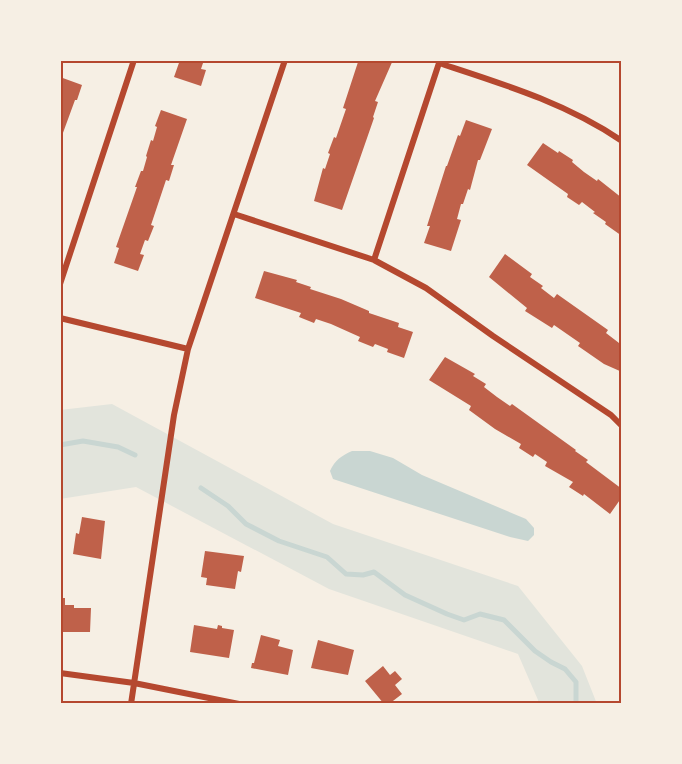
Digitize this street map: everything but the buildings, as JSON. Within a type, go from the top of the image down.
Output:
[{"type":"street","points":[[60,284],[134,60]]},
{"type":"street","points":[[130,704],[174,415],[188,349],[285,60]]},
{"type":"street","points":[[374,260],[439,61],[538,96],[571,111],[622,141]]},
{"type":"street","points":[[234,214],[374,260],[426,288],[611,415],[622,426]]},
{"type":"street","points":[[60,318],[188,349]]},
{"type":"street","points":[[60,673],[134,683],[239,704]]},
{"type":"shaded area","points":[[112,404],[333,524],[518,586],[582,666],[597,704],[538,704],[518,654],[329,589],[136,487],[60,499],[60,410]]},
{"type":"shaded area","points":[[352,451],[370,451],[393,458],[422,475],[526,519],[534,528],[534,535],[528,541],[510,537],[333,479],[330,471],[334,464]]},
{"type":"waterway","points":[[60,445],[83,441],[118,447],[135,455]]},
{"type":"waterway","points":[[201,488],[228,506],[246,524],[279,541],[327,557],[346,574],[363,575],[374,572],[405,595],[464,620],[480,614],[504,620],[535,651],[565,669],[576,682],[576,704]]}]
